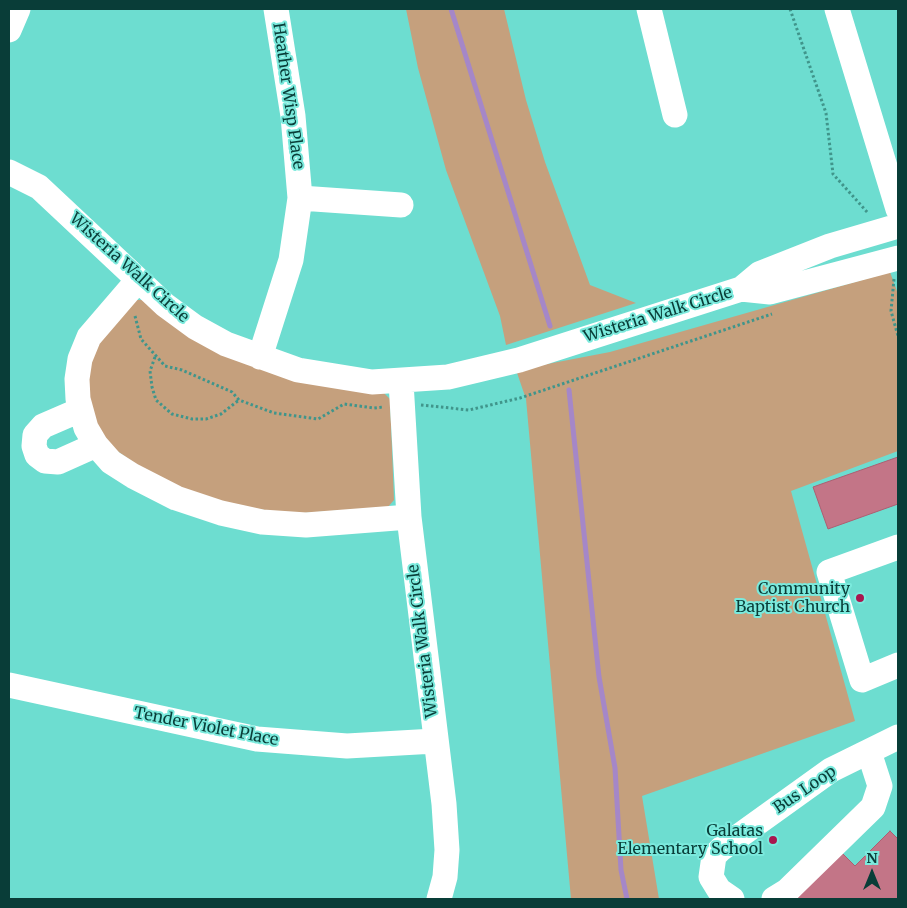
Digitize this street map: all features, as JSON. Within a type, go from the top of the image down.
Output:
[{"type":"street","points":[[9,30],[18,9]]},
{"type":"street","name":"Heather Wisp Place","points":[[260,357],[283,292],[291,260],[300,198],[293,116],[276,9]]},
{"type":"street","points":[[649,9],[675,114]]},
{"type":"street","points":[[837,9],[898,209]]},
{"type":"street","name":"Wisteria Walk Circle","points":[[9,172],[39,187],[165,305],[226,344],[298,370],[337,378],[372,382],[401,382],[448,377],[519,360],[741,289],[759,274],[830,246],[891,228]]},
{"type":"street","points":[[300,198],[401,205]]},
{"type":"street","name":"Wisteria Walk Circle","points":[[741,289],[770,292],[896,259]]},
{"type":"street","points":[[138,280],[88,337],[80,359],[77,379],[80,410],[86,428],[96,445],[112,462],[133,476],[176,498],[221,513],[262,522],[306,524],[409,517]]},
{"type":"street","name":"Wisteria Walk Circle","points":[[401,382],[409,517],[447,850],[445,877],[439,899]]},
{"type":"street","points":[[80,410],[43,426],[35,435],[34,446],[37,455],[45,461],[58,462],[96,445]]},
{"type":"street","points":[[898,547],[829,572],[862,680],[898,665]]},
{"type":"street","name":"Tender Violet Place","points":[[9,685],[257,739],[346,746],[435,740]]},
{"type":"street","name":"Bus Loop","points":[[732,899],[719,890],[712,877],[714,856],[720,849],[831,770],[898,737]]},
{"type":"street","points":[[774,899],[787,891],[873,807],[880,786],[869,752]]},
{"type":"path","points":[[790,9],[826,112],[833,174],[891,228]]},
{"type":"path","points":[[896,259],[891,311],[898,336]]},
{"type":"path","points":[[155,357],[150,371],[152,387],[156,400],[172,414],[192,419],[206,419],[221,414],[239,400]]},
{"type":"shaded area","points":[[406,9],[504,9],[526,100],[545,162],[590,285],[636,303],[506,345],[500,316],[446,170],[418,68]]},
{"type":"shaded area","points":[[890,272],[898,294],[898,451],[791,491],[855,721],[642,796],[659,899],[571,899],[526,399],[516,370],[610,352]]},
{"type":"shaded area","points":[[133,300],[144,300],[384,393],[390,399],[394,500],[388,507],[290,514],[226,504],[159,480],[107,444],[94,423],[85,387],[92,350]]},
{"type":"building","points":[[898,457],[898,504],[828,529],[813,487]]},
{"type":"building","points":[[890,831],[898,839],[898,899],[795,899],[842,853],[855,866]]},
{"type":"waterway","points":[[451,9],[550,326]]},
{"type":"waterway","points":[[569,390],[599,677],[615,768],[621,870],[627,899]]},
{"type":"place","name":"Community Baptist Church","points":[[860,598]]},
{"type":"place","name":"Galatas Elementary School","points":[[773,840]]}]
